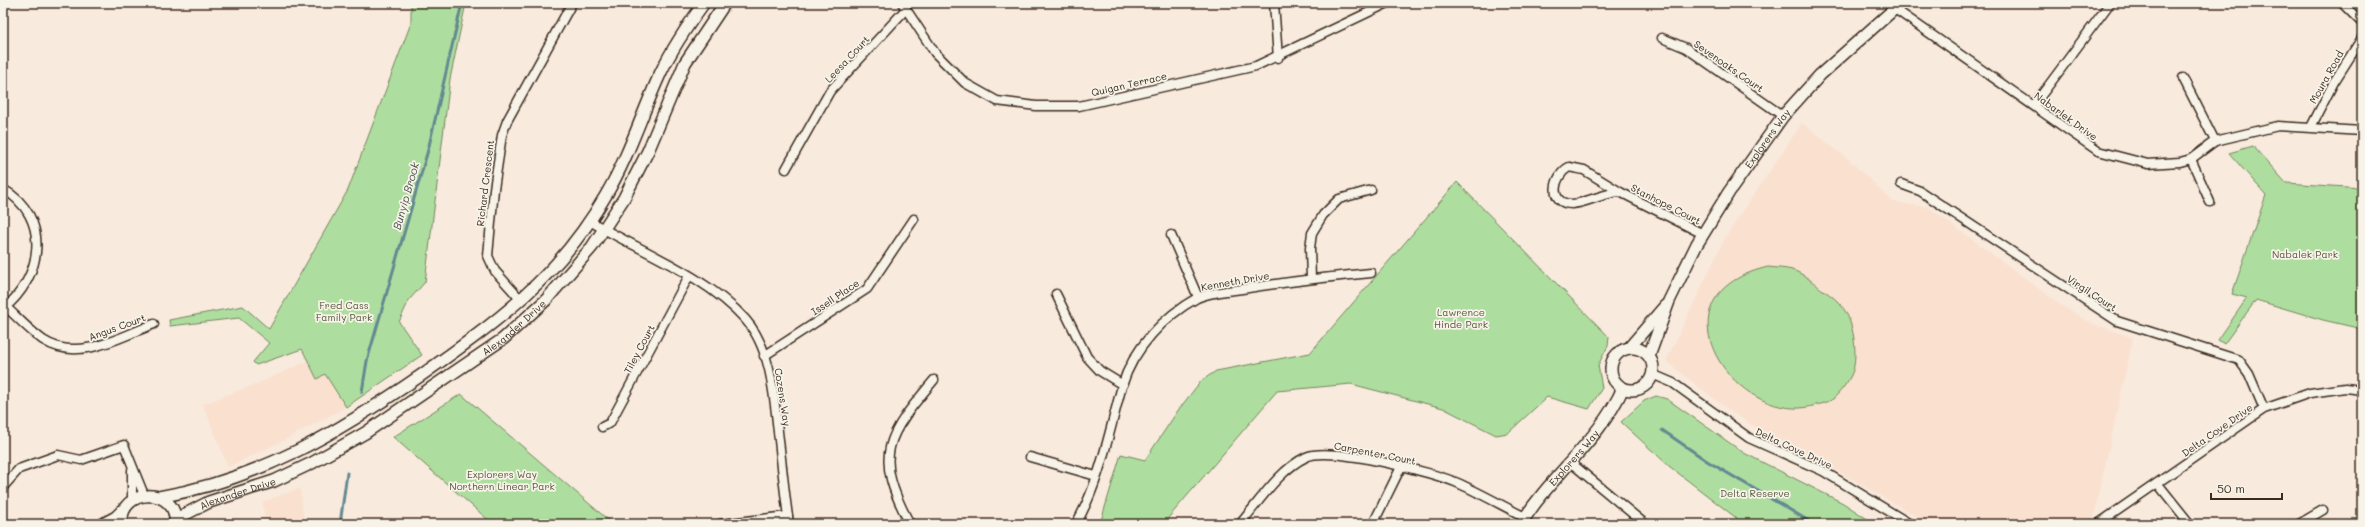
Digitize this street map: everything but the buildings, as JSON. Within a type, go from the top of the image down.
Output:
[{"type":"main road","name":"Alexander Drive","points":[[144,495],[159,497],[210,487],[260,469],[328,436],[475,338],[522,300],[564,256],[590,221],[621,168],[667,61],[681,36],[704,3]]},
{"type":"main road","name":"Alexander Drive","points":[[175,521],[209,502],[274,481],[312,463],[365,433],[503,338],[559,287],[604,229],[648,151],[684,63],[725,3]]},
{"type":"main road","name":"Explorers Way","points":[[1652,374],[1652,363],[1649,356],[1669,302],[1703,234],[1729,192],[1783,116],[1820,75],[1898,6]]},
{"type":"main road","name":"Explorers Way","points":[[1523,521],[1612,408],[1623,388],[1617,384],[1611,370],[1612,360],[1616,355],[1629,348],[1669,302]]},
{"type":"main road","points":[[1629,348],[1637,348],[1649,356]]},
{"type":"main road","points":[[1623,388],[1639,389],[1646,384],[1652,374]]},
{"type":"main road","points":[[103,524],[116,517],[129,504],[144,495]]},
{"type":"main road","points":[[159,497],[170,505],[175,521]]},
{"type":"main road","points":[[122,524],[122,516],[129,504]]},
{"type":"street","name":"Richard Crescent","points":[[522,300],[495,271],[488,256],[499,149],[507,122],[572,3]]},
{"type":"street","points":[[1274,3],[1278,58]]},
{"type":"street","name":"Quigan Terrace","points":[[904,6],[935,53],[966,83],[997,102],[1036,106],[1079,106],[1256,66],[1278,58],[1388,3]]},
{"type":"street","points":[[2034,105],[2110,3]]},
{"type":"street","points":[[2342,3],[2362,23]]},
{"type":"street","name":"Leesa Court","points":[[786,169],[830,91],[904,6]]},
{"type":"street","name":"Nabarlek Drive","points":[[1898,6],[2098,152],[2148,164],[2180,162],[2191,159],[2215,141],[2278,126],[2362,131]]},
{"type":"street","name":"Sevenoaks Court","points":[[1662,38],[1686,48],[1783,116]]},
{"type":"street","name":"Moura Road","points":[[2311,127],[2334,82],[2362,38]]},
{"type":"street","points":[[2183,78],[2215,141]]},
{"type":"street","points":[[2191,159],[2210,202]]},
{"type":"street","name":"Stanhope Court","points":[[1620,192],[1604,194],[1572,204],[1558,198],[1555,193],[1555,185],[1558,176],[1569,167],[1584,170],[1620,192],[1703,234]]},
{"type":"street","name":"Virgil Court","points":[[1901,184],[1920,191],[2117,321],[2239,360],[2249,374],[2264,409]]},
{"type":"street","points":[[3,189],[12,194],[26,210],[36,234],[37,249],[35,265],[29,279],[4,308]]},
{"type":"street","points":[[1311,278],[1310,248],[1312,233],[1322,215],[1339,198],[1371,190]]},
{"type":"street","name":"Issell Place","points":[[764,356],[867,289],[914,219]]},
{"type":"street","name":"Cozens Way","points":[[590,221],[689,276],[723,298],[746,320],[764,356],[771,376],[788,520]]},
{"type":"street","points":[[1171,235],[1198,298]]},
{"type":"street","name":"Kenneth Drive","points":[[1076,524],[1086,507],[1118,408],[1122,385],[1138,352],[1154,331],[1198,298],[1311,278],[1371,273]]},
{"type":"street","name":"Tiley Court","points":[[602,427],[610,423],[689,276]]},
{"type":"street","points":[[1056,294],[1087,357],[1100,371],[1122,385]]},
{"type":"street","name":"Angus Court","points":[[4,308],[43,340],[65,350],[87,349],[154,324]]},
{"type":"street","name":"Delta Cove Drive","points":[[1652,374],[1673,383],[1749,438],[1822,471],[1910,524]]},
{"type":"street","points":[[910,524],[896,498],[888,466],[890,442],[901,419],[934,380]]},
{"type":"street","name":"Delta Cove Drive","points":[[2098,524],[2158,484],[2264,409],[2310,393],[2345,388],[2362,390]]},
{"type":"street","points":[[3,487],[19,469],[58,455],[82,460],[124,446],[144,495]]},
{"type":"street","name":"Carpenter Court","points":[[1240,524],[1288,468],[1307,457],[1326,453],[1344,455],[1401,467],[1459,483],[1523,521]]},
{"type":"street","points":[[1030,457],[1096,476]]},
{"type":"street","points":[[1570,462],[1645,524]]},
{"type":"street","points":[[129,504],[132,465]]},
{"type":"street","points":[[1372,524],[1401,467]]},
{"type":"street","points":[[2158,484],[2190,524]]},
{"type":"street","points":[[2299,524],[2323,510]]},
{"type":"street","points":[[720,524],[788,520]]},
{"type":"shaded area","points":[[1802,123],[1848,159],[1893,202],[1928,207],[2061,305],[2091,323],[2133,338],[2093,521],[2088,524],[1930,524],[1800,449],[1764,433],[1729,410],[1666,361],[1725,238]]},
{"type":"shaded area","points":[[308,361],[317,378],[325,374],[346,407],[282,441],[228,467],[203,404],[259,383]]},
{"type":"shaded area","points":[[300,488],[304,524],[265,524],[263,502]]},
{"type":"green space","name":"Fred Cass Family Park","points":[[411,3],[466,3],[450,79],[425,282],[409,300],[399,322],[422,355],[346,407],[325,374],[317,379],[302,349],[256,365],[253,362],[269,343],[239,318],[170,326],[169,320],[243,306],[269,329],[348,190],[411,23]]},
{"type":"green space","name":"Nabalek Park","points":[[2253,146],[2286,183],[2362,188],[2362,329],[2323,320],[2256,300],[2224,344],[2218,340],[2247,298],[2232,294],[2266,195],[2229,153]]},
{"type":"green space","name":"Lawrence Hinde Park","points":[[1457,182],[1609,337],[1608,346],[1598,365],[1602,388],[1589,409],[1547,397],[1508,433],[1496,435],[1443,408],[1351,384],[1277,391],[1163,524],[1100,524],[1121,454],[1145,460],[1179,409],[1201,381],[1216,371],[1310,353]]},
{"type":"green space","points":[[1768,267],[1789,269],[1803,275],[1835,299],[1848,316],[1854,341],[1854,366],[1846,384],[1830,401],[1816,405],[1787,407],[1759,398],[1734,380],[1717,356],[1708,330],[1712,304],[1731,282]]},
{"type":"green space","name":"Explorers Way Northern Linear Park","points":[[461,394],[613,524],[493,524],[393,437]]},
{"type":"green space","name":"Delta Reserve","points":[[1656,396],[1667,399],[1744,453],[1843,503],[1875,524],[1744,524],[1669,466],[1621,422],[1644,401]]},
{"type":"waterway","name":"Bunyip Brook","points":[[362,392],[367,361],[428,150],[462,3]]},
{"type":"waterway","points":[[1662,430],[1707,461],[1814,524]]},
{"type":"waterway","name":"Bunyip Brook","points":[[342,524],[341,517],[347,473]]}]
